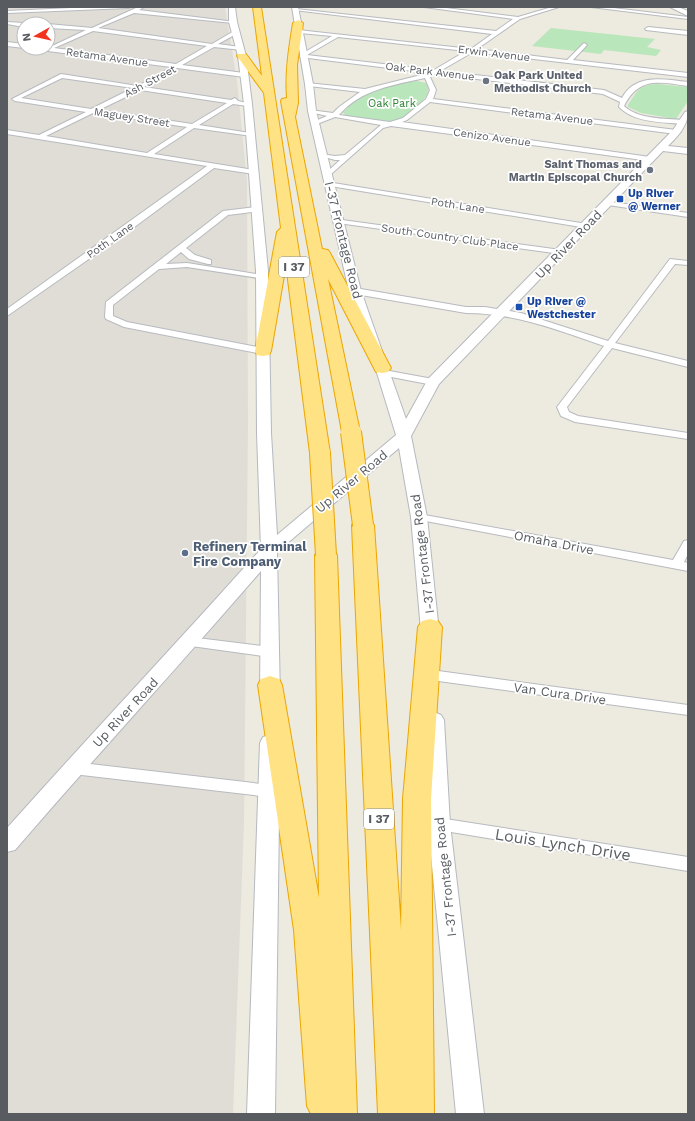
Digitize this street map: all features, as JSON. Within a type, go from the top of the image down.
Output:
[{"type":"highway","name":"I 37","points":[[257,8],[320,453],[326,555],[339,1114]]},
{"type":"highway","points":[[289,119],[293,111],[291,79],[292,59],[299,27]]},
{"type":"highway","points":[[241,52],[269,88]]},
{"type":"highway","name":"I 37","points":[[280,68],[351,432],[362,525],[396,1114]]},
{"type":"highway","points":[[263,350],[282,237],[288,221]]},
{"type":"highway","points":[[312,231],[383,370]]},
{"type":"highway","points":[[416,1114],[417,799],[430,627]]},
{"type":"highway","points":[[270,685],[309,930],[326,1114]]},
{"type":"main road","points":[[232,7],[241,52],[247,99],[262,274],[264,433],[269,550],[270,791],[261,1114]]},
{"type":"main road","points":[[673,7],[688,14]]},
{"type":"main road","name":"I-37 Frontage Road","points":[[295,9],[309,84],[312,110],[354,288],[383,370],[404,436],[419,517],[430,627],[439,824],[470,1114]]},
{"type":"main road","name":"Up River Road","points":[[7,843],[189,642],[269,550],[404,436],[433,382],[587,226],[676,132],[685,118]]},
{"type":"main road","points":[[661,148],[688,151]]},
{"type":"street","points":[[7,12],[130,9],[142,7]]},
{"type":"street","points":[[426,7],[518,18]]},
{"type":"street","points":[[315,124],[335,115],[350,101],[365,91],[388,84],[427,76],[473,50],[518,18],[557,7]]},
{"type":"street","points":[[593,7],[688,18]]},
{"type":"street","points":[[56,43],[91,29],[130,9],[235,27]]},
{"type":"street","points":[[295,9],[496,33]]},
{"type":"street","points":[[482,13],[488,10]]},
{"type":"street","points":[[56,27],[91,29],[214,45],[241,52]]},
{"type":"street","name":"Ash Street","points":[[40,137],[138,88],[178,66],[214,45],[235,27]]},
{"type":"street","name":"Erwin Avenue","points":[[299,27],[337,35],[688,76]]},
{"type":"street","points":[[648,29],[688,33]]},
{"type":"street","points":[[302,53],[314,50],[337,35]]},
{"type":"street","points":[[568,62],[584,45]]},
{"type":"street","name":"Retama Avenue","points":[[56,49],[244,75]]},
{"type":"street","name":"Oak Park Avenue","points":[[302,53],[434,72],[604,92],[624,91],[636,85],[651,82],[688,84]]},
{"type":"street","name":"Maguey Street","points":[[138,88],[61,76],[15,99],[250,135]]},
{"type":"street","points":[[329,179],[347,157],[381,127],[405,119],[429,100],[433,90],[427,76]]},
{"type":"street","points":[[309,84],[365,91]]},
{"type":"street","points":[[138,88],[233,102],[247,99]]},
{"type":"street","points":[[624,91],[623,101],[620,106],[631,114],[685,118]]},
{"type":"street","name":"Oak Park Avenue","points":[[604,92],[623,101]]},
{"type":"street","points":[[148,155],[233,102],[247,99]]},
{"type":"street","name":"Retama Avenue","points":[[429,100],[676,132]]},
{"type":"street","name":"Cenizo Avenue","points":[[312,110],[357,121],[402,124],[650,159]]},
{"type":"street","points":[[7,132],[254,172]]},
{"type":"street","points":[[322,155],[335,158],[347,157]]},
{"type":"street","name":"Poth Lane","points":[[7,312],[126,229],[213,165]]},
{"type":"street","name":"Poth Lane","points":[[329,179],[587,226]]},
{"type":"street","points":[[608,203],[688,215]]},
{"type":"street","points":[[257,209],[226,213],[109,304],[109,316],[124,324],[263,350]]},
{"type":"street","name":"South Country Club Place","points":[[338,221],[561,252]]},
{"type":"street","points":[[181,248],[192,257],[207,265]]},
{"type":"street","points":[[688,263],[673,261],[611,345],[562,407],[565,414],[575,419],[688,436]]},
{"type":"street","points":[[155,268],[181,265],[207,265],[262,274]]},
{"type":"street","points":[[354,288],[466,310],[483,309],[542,321],[611,345],[688,364]]},
{"type":"street","points":[[383,370],[433,382]]},
{"type":"street","name":"Omaha Drive","points":[[419,517],[682,566]]},
{"type":"street","points":[[682,566],[688,544]]},
{"type":"street","points":[[189,642],[270,652]]},
{"type":"street","name":"Van Cura Drive","points":[[431,675],[688,710]]},
{"type":"street","points":[[74,768],[270,791]]},
{"type":"street","name":"Louis Lynch Drive","points":[[439,824],[688,864]]},
{"type":"shaded area","points":[[7,7],[225,7],[237,81],[247,181],[248,423],[244,823],[233,1114],[7,1114]]},
{"type":"green space","points":[[551,28],[655,39],[647,47],[661,50],[656,56],[604,50],[601,54],[532,46]]},
{"type":"green space","name":"Oak Park","points":[[417,81],[426,83],[428,88],[427,94],[414,109],[397,121],[385,122],[360,120],[347,116],[343,113],[358,100],[377,90],[397,84]]},
{"type":"green space","points":[[658,84],[688,87],[688,101],[676,119],[641,113],[628,107],[631,100],[640,89]]},
{"type":"place","name":"Oak Park United Methodist Church","points":[[486,81]]},
{"type":"place","name":"Saint Thomas and Martin Episcopal Church","points":[[650,170]]},
{"type":"place","name":"Up River @ Werner","points":[[620,199]]},
{"type":"place","name":"Up River @ Westchester","points":[[519,307]]},
{"type":"place","name":"Refinery Terminal Fire Company","points":[[185,553]]}]
